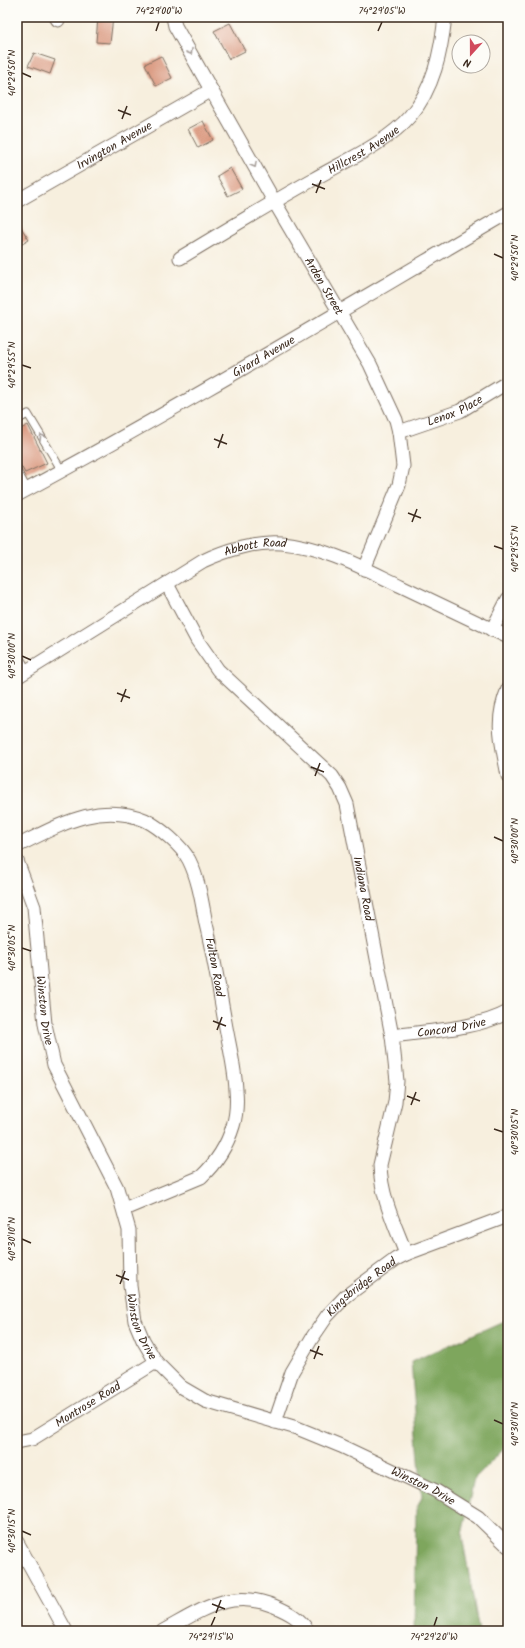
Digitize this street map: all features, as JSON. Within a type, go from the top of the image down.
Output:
[{"type":"street","name":"Arden Street","points":[[173,17],[175,26],[274,201],[370,364],[396,420],[399,432],[402,466],[399,485],[364,569]]},
{"type":"street","name":"Hillcrest Avenue","points":[[180,258],[274,201],[380,141],[400,126],[410,116],[423,96],[437,66],[445,17]]},
{"type":"street","name":"Irvington Avenue","points":[[17,201],[212,90]]},
{"type":"street","name":"Girard Avenue","points":[[22,492],[172,409],[508,214]]},
{"type":"street","name":"Lenox Place","points":[[399,432],[460,411],[508,382]]},
{"type":"street","name":"Abbott Road","points":[[21,674],[213,556],[257,544],[281,543],[322,550],[508,637]]},
{"type":"street","name":"Indiana Road","points":[[167,584],[197,640],[218,670],[298,742],[332,776],[340,788],[346,804],[392,1036],[397,1081],[395,1102],[380,1165],[380,1176],[384,1196],[406,1254]]},
{"type":"street","points":[[492,630],[508,599]]},
{"type":"street","points":[[17,659],[21,674]]},
{"type":"street","points":[[508,689],[502,703],[500,732],[508,776]]},
{"type":"street","name":"Fulton Road","points":[[17,846],[66,822],[90,814],[114,813],[132,816],[146,821],[167,835],[188,858],[195,873],[211,946],[237,1092],[233,1126],[225,1147],[212,1168],[201,1177],[124,1209]]},
{"type":"street","name":"Winston Drive","points":[[17,861],[34,907],[45,1024],[54,1065],[117,1188],[129,1230],[130,1286],[135,1321],[143,1340],[156,1362],[181,1387],[206,1401],[297,1428],[342,1446],[436,1491],[478,1518],[508,1546]]},
{"type":"street","name":"Concord Drive","points":[[392,1036],[478,1023],[496,1018],[508,1012]]},
{"type":"street","name":"Kingsbridge Road","points":[[275,1422],[292,1372],[327,1316],[346,1296],[396,1259],[406,1254],[508,1216]]},
{"type":"street","name":"Montrose Road","points":[[17,1442],[32,1439],[156,1362]]},
{"type":"street","points":[[17,1542],[66,1631]]},
{"type":"street","points":[[163,1631],[212,1605],[246,1599],[260,1600],[291,1613],[308,1631]]},
{"type":"lane","points":[[17,420],[28,414],[62,470]]},
{"type":"lane","points":[[17,471],[22,492]]},
{"type":"green space","points":[[508,1319],[508,1445],[474,1479],[462,1535],[479,1631],[414,1631],[416,1510],[422,1497],[411,1362]]},
{"type":"building","points":[[98,17],[113,17],[110,43],[96,42]]},
{"type":"building","points":[[230,23],[245,51],[229,59],[214,31]]},
{"type":"building","points":[[34,53],[55,60],[50,74],[28,66]]},
{"type":"building","points":[[161,56],[172,78],[156,86],[145,64]]},
{"type":"building","points":[[203,121],[213,140],[198,148],[188,129]]},
{"type":"building","points":[[230,168],[242,189],[228,196],[217,176]]},
{"type":"building","points":[[17,221],[29,240],[17,247]]},
{"type":"building","points":[[28,425],[47,463],[25,473],[17,459],[17,431]]}]
